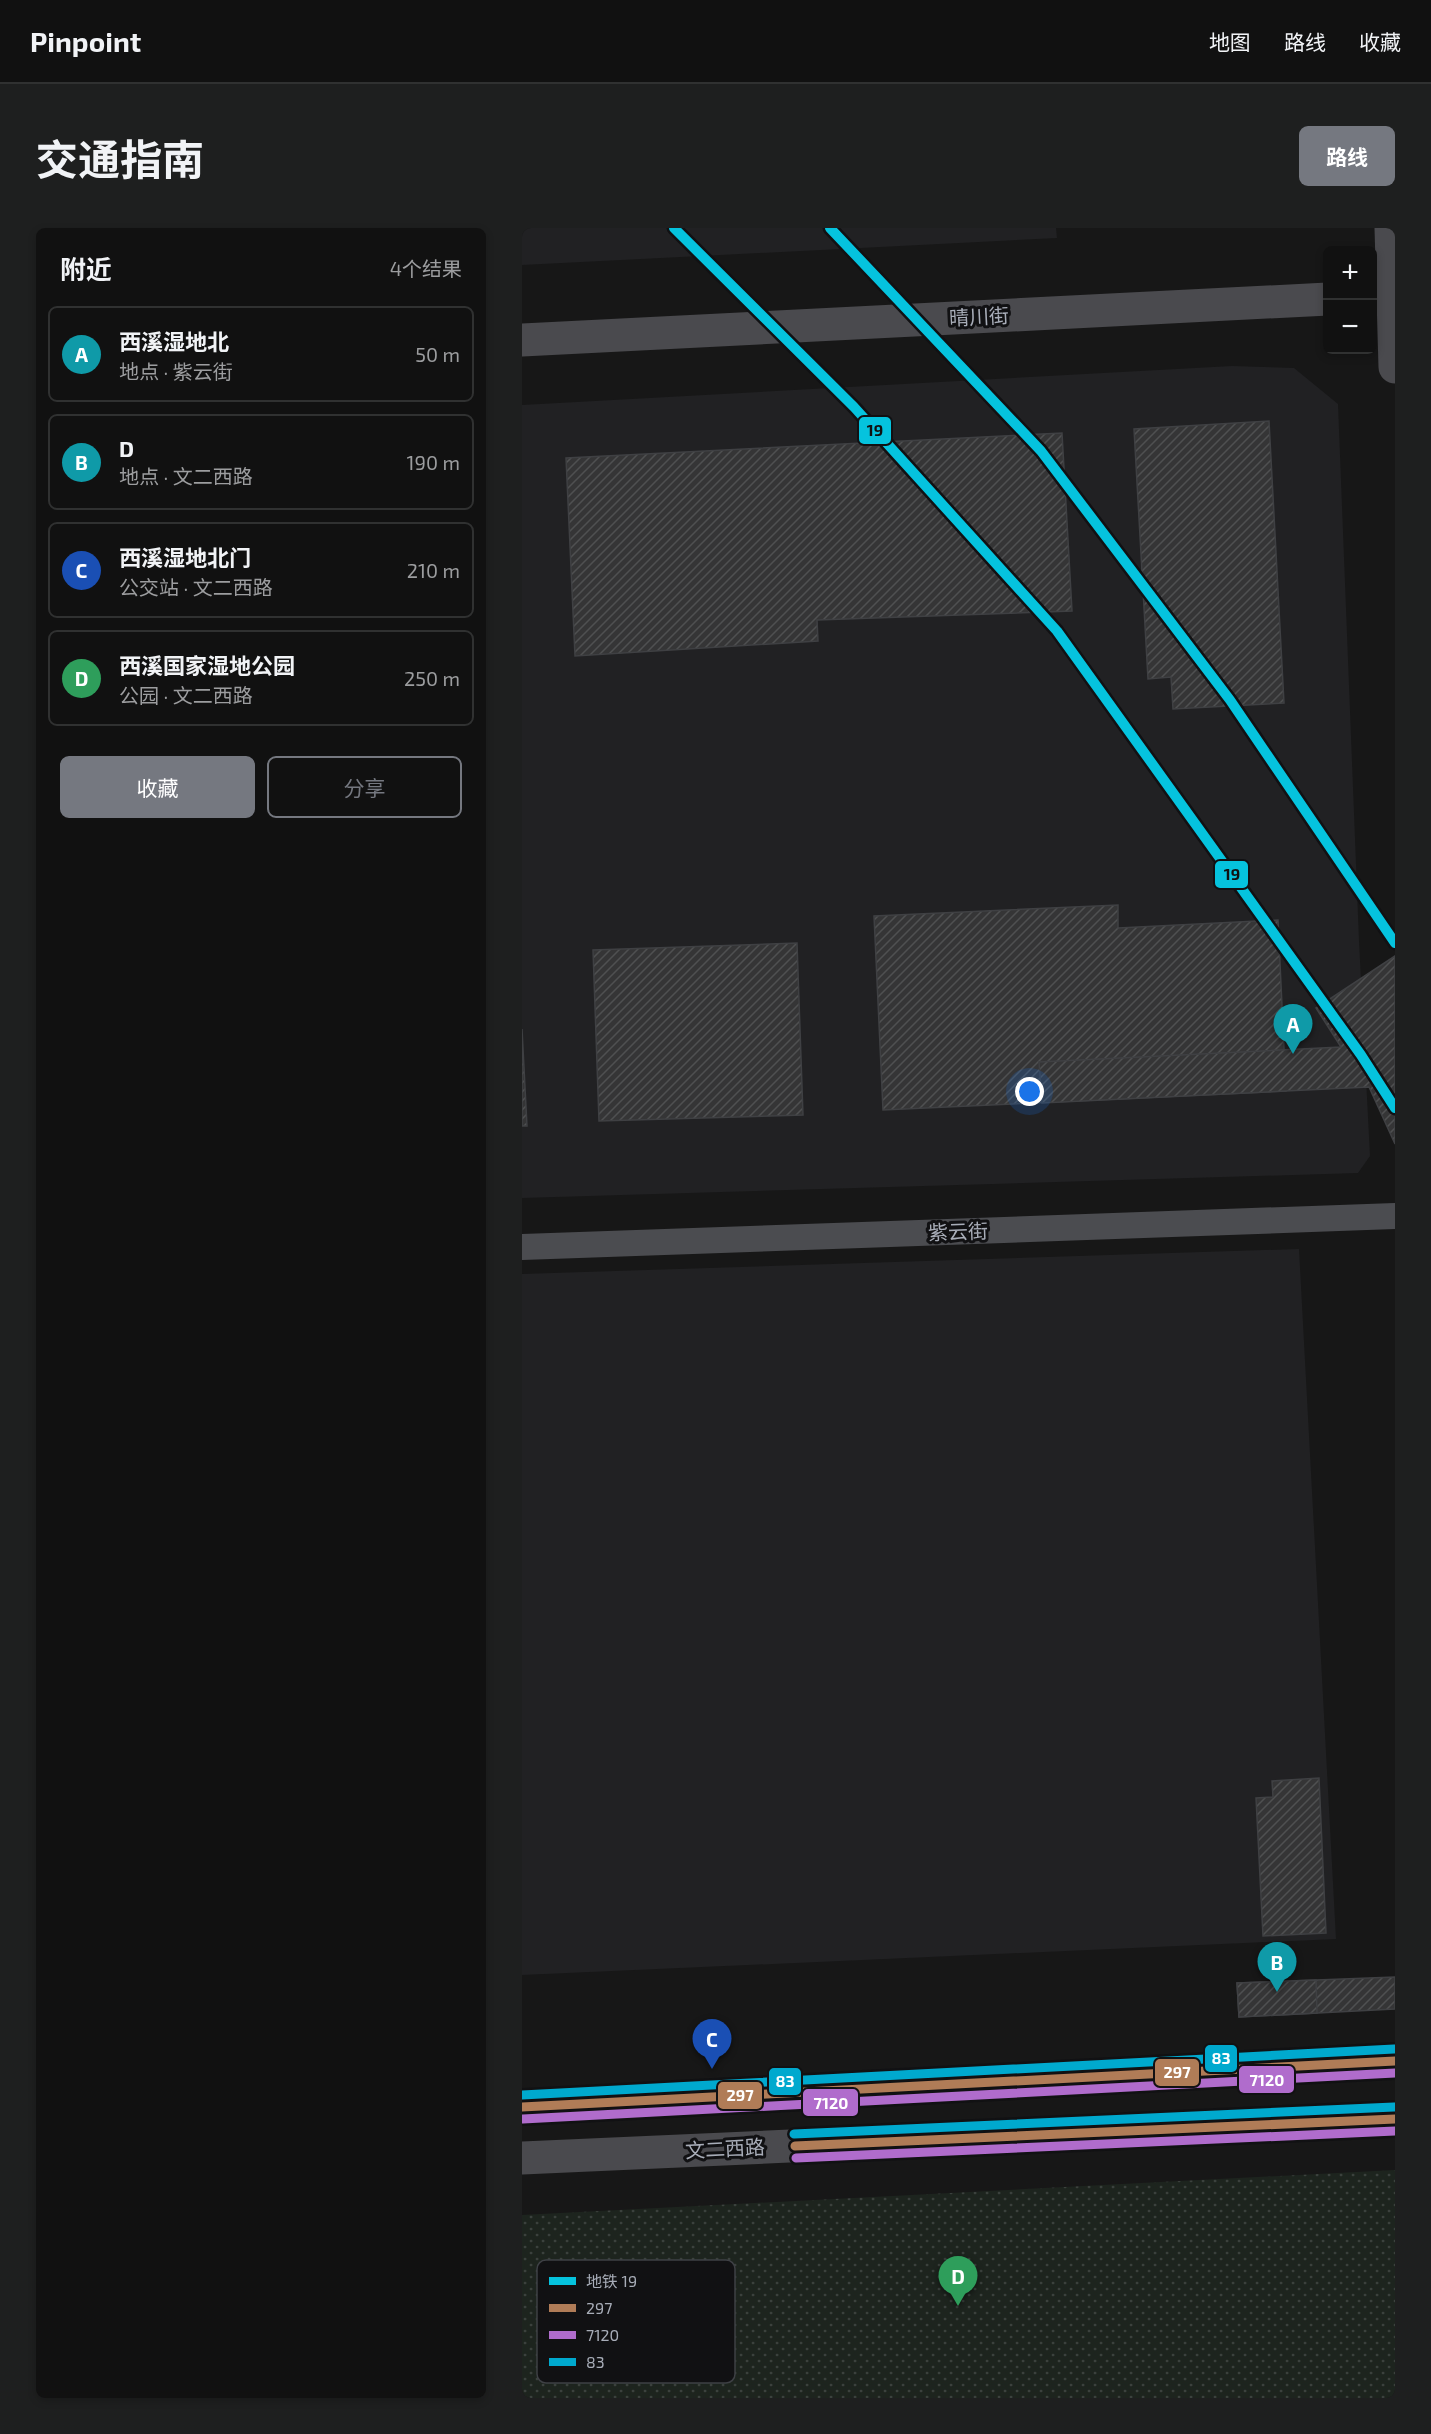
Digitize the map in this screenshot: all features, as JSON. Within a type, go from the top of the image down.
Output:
[{"type":"main road","points":[[1391,228],[1387,296],[1395,366]]},
{"type":"main road","name":"晴川街","points":[[522,340],[1323,299]]},
{"type":"main road","points":[[522,2107],[1395,2061]]},
{"type":"main road","name":"文二西路","points":[[522,2158],[1395,2119]]},
{"type":"street","name":"紫云街","points":[[522,1247],[1395,1216]]},
{"type":"shaded area","points":[[522,228],[1056,228],[1057,238],[522,265]]},
{"type":"shaded area","points":[[1232,366],[1294,368],[1338,404],[1359,941],[1370,1156],[1358,1173],[522,1198],[522,405]]},
{"type":"shaded area","points":[[1299,1249],[1336,1939],[522,1975],[522,1274]]},
{"type":"shaded area","points":[[1395,2170],[1395,2398],[522,2398],[522,2215]]},
{"type":"building","points":[[1269,421],[1284,703],[1173,709],[1171,677],[1148,679],[1134,429]]},
{"type":"building","points":[[1062,433],[1072,611],[817,620],[818,641],[575,656],[566,458]]},
{"type":"building","points":[[1118,905],[1118,928],[1278,920],[1286,1091],[883,1110],[874,916]]},
{"type":"building","points":[[797,943],[803,1115],[599,1121],[593,950]]},
{"type":"building","points":[[1395,956],[1395,1144],[1369,1087],[1042,1103],[1039,1062],[1341,1047],[1316,1008]]},
{"type":"building","points":[[522,1029],[527,1126],[522,1126]]},
{"type":"building","points":[[1319,1778],[1326,1933],[1263,1936],[1256,1798],[1273,1797],[1272,1781]]},
{"type":"building","points":[[1395,1977],[1395,2009],[1239,2017],[1237,1983]]},
{"type":"building","points":[[1316,1980],[1317,2013],[1239,2017],[1237,1983]]},
{"type":"metro line","name":"19","points":[[674,228],[854,407],[1057,631],[1361,1055],[1395,1108]]},
{"type":"metro line","name":"19","points":[[830,228],[1041,451],[1230,700],[1395,943]]},
{"type":"transit line","name":"83","points":[[522,2095],[1394,2049]]},
{"type":"transit line","name":"297","points":[[522,2107],[1395,2061]]},
{"type":"transit line","name":"7120","points":[[523,2119],[1395,2073]]},
{"type":"transit line","name":"83","points":[[794,2134],[1394,2107]]},
{"type":"transit line","name":"297","points":[[795,2146],[1395,2119]]},
{"type":"transit line","name":"7120","points":[[796,2158],[1395,2131]]},
{"type":"place","name":"西溪湿地北","points":[[1293,1054]]},
{"type":"place","name":"D","points":[[1277,1992]]},
{"type":"place","name":"西溪湿地北门","points":[[712,2069]]},
{"type":"place","name":"西溪国家湿地公园","points":[[958,2306]]}]
